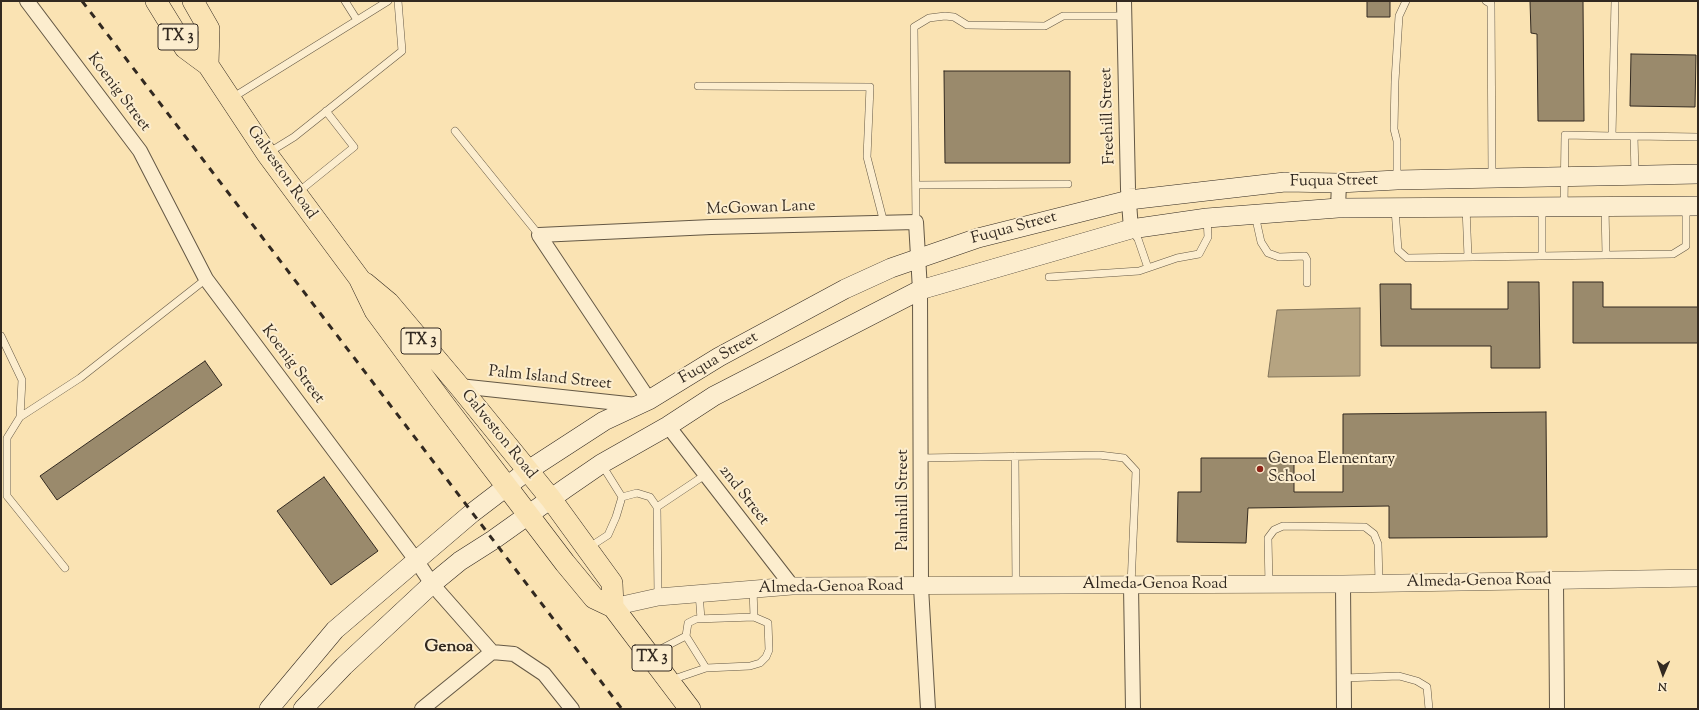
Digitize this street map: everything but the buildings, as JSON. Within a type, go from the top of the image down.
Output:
[{"type":"main road","name":"Galveston Road","points":[[156,1],[185,48],[208,65],[266,154],[358,278],[375,311],[528,515],[594,598],[613,607],[690,709]]},
{"type":"main road","name":"TX 3","points":[[193,1],[209,29],[208,65]]},
{"type":"main road","name":"Fuqua Street","points":[[269,709],[335,630],[472,513],[508,488],[528,471],[604,421],[643,403],[719,357],[845,289],[917,258],[978,238],[1129,200],[1285,182],[1339,183],[1397,180],[1492,179],[1635,174],[1698,174]]},
{"type":"main road","name":"Fuqua Street","points":[[303,709],[344,666],[432,584],[460,561],[493,540],[602,464],[668,426],[714,396],[920,290],[1131,229],[1207,218],[1338,208],[1692,206]]},
{"type":"main road","name":"Galveston Road","points":[[358,278],[389,303],[551,499],[612,583],[613,607]]},
{"type":"street","name":"Koenig Street","points":[[27,1],[140,151],[206,279],[416,560],[432,584],[492,652]]},
{"type":"street","name":"Freehill Street","points":[[1124,1],[1131,229]]},
{"type":"street","points":[[1338,208],[1339,183]]},
{"type":"street","name":"McGowan Lane","points":[[539,235],[711,227],[916,222]]},
{"type":"street","points":[[916,222],[920,290]]},
{"type":"street","points":[[539,235],[643,403]]},
{"type":"street","name":"Palmhill Street","points":[[920,290],[921,586],[928,709]]},
{"type":"street","name":"Palm Island Street","points":[[459,386],[643,403]]},
{"type":"street","name":"2nd Street","points":[[668,426],[792,586]]},
{"type":"street","name":"Almeda-Genoa Road","points":[[613,607],[658,596],[792,586],[1379,584],[1556,582],[1698,578]]},
{"type":"street","points":[[1556,582],[1557,709]]},
{"type":"street","points":[[1343,584],[1344,709]]},
{"type":"street","points":[[1131,586],[1133,709]]},
{"type":"street","points":[[422,709],[492,652],[514,654],[544,674],[572,709]]},
{"type":"lane","points":[[345,1],[357,20]]},
{"type":"lane","points":[[230,99],[388,1]]},
{"type":"lane","points":[[266,154],[294,137],[402,51],[398,1]]},
{"type":"lane","points":[[1397,180],[1397,141],[1394,129],[1395,81],[1399,16],[1406,1]]},
{"type":"lane","points":[[1486,1],[1491,4],[1492,179]]},
{"type":"lane","points":[[1612,136],[1615,1]]},
{"type":"lane","points":[[916,222],[914,27],[929,18],[945,16],[954,17],[967,26],[1045,26],[1063,16],[1124,16]]},
{"type":"lane","points":[[698,86],[870,87],[868,157],[884,223]]},
{"type":"lane","points":[[296,195],[354,147],[326,111]]},
{"type":"lane","points":[[454,131],[539,235]]},
{"type":"lane","points":[[1564,207],[1565,135],[1698,137]]},
{"type":"lane","points":[[1634,136],[1635,174]]},
{"type":"lane","points":[[916,185],[1068,184]]},
{"type":"lane","points":[[1605,206],[1606,255]]},
{"type":"lane","points":[[1395,208],[1398,250],[1407,258],[1673,254],[1686,246],[1692,206]]},
{"type":"lane","points":[[1466,207],[1468,257]]},
{"type":"lane","points":[[1542,207],[1542,256]]},
{"type":"lane","points":[[1255,214],[1261,242],[1268,253],[1279,257],[1305,256],[1307,260],[1307,283]]},
{"type":"lane","points":[[1049,276],[1139,271],[1177,258],[1199,254],[1208,237],[1207,218]]},
{"type":"lane","points":[[1131,229],[1138,239],[1148,268]]},
{"type":"lane","points":[[65,568],[7,496],[7,438],[20,417],[80,378],[206,279]]},
{"type":"lane","points":[[1,336],[22,380],[20,417]]},
{"type":"lane","points":[[920,458],[1098,455],[1124,458],[1136,471],[1131,586]]},
{"type":"lane","points":[[1015,456],[1016,586]]},
{"type":"lane","points":[[586,549],[608,535],[622,497],[602,464]]},
{"type":"lane","points":[[657,507],[705,475]]},
{"type":"lane","points":[[622,497],[637,493],[650,497],[657,507],[658,596]]},
{"type":"lane","points":[[1269,584],[1268,538],[1274,530],[1283,526],[1365,527],[1374,534],[1378,544],[1379,584]]},
{"type":"lane","points":[[753,589],[754,617]]},
{"type":"lane","points":[[700,593],[701,619]]},
{"type":"lane","points":[[669,681],[706,668],[750,666],[760,663],[769,650],[768,623],[754,617],[696,619],[688,623],[686,636],[706,668]]},
{"type":"lane","points":[[650,655],[686,636]]},
{"type":"lane","points":[[1344,678],[1399,676],[1418,681],[1428,687],[1429,709]]},
{"type":"shaded area","points":[[1360,308],[1360,376],[1268,377],[1277,310]]},
{"type":"railway","points":[[82,1],[622,709]]},
{"type":"place","name":"Genoa Elementary School","points":[[1260,469]]},
{"type":"district","name":"Genoa","points":[[449,648]]}]
